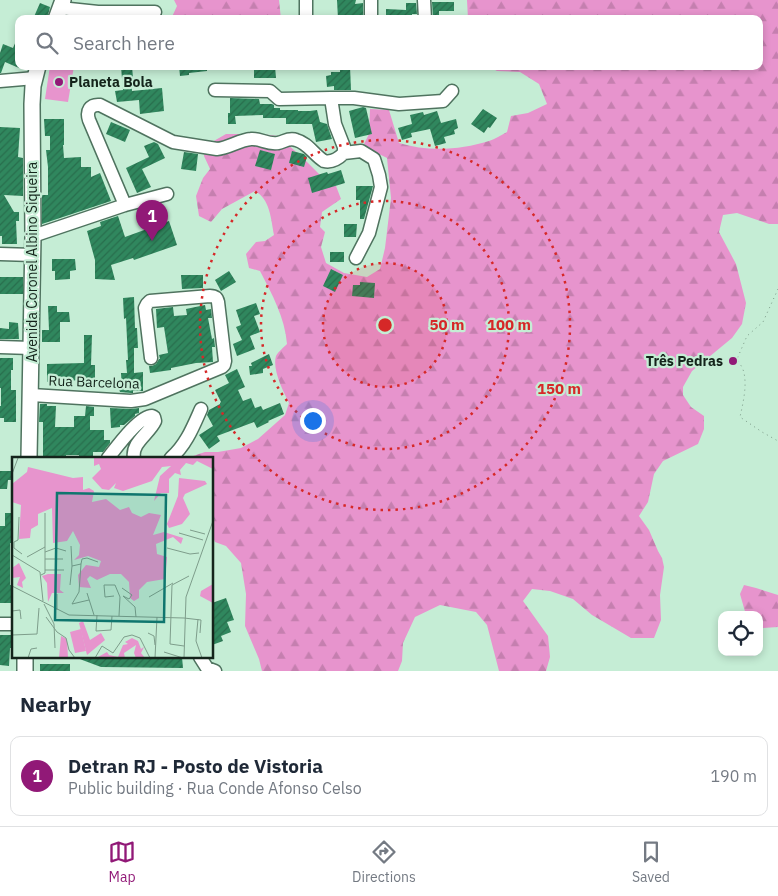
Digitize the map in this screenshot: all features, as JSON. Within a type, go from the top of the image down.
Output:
[{"type":"main road","name":"Avenida Coronel Albino Siqueira","points":[[29,457],[33,255],[32,104],[36,72]]},
{"type":"main road","points":[[25,658],[25,671]]},
{"type":"street","points":[[306,0],[306,15]]},
{"type":"street","points":[[371,0],[371,15]]},
{"type":"street","points":[[424,0],[425,15]]},
{"type":"street","points":[[60,9],[98,12],[155,12]]},
{"type":"street","points":[[0,81],[36,72]]},
{"type":"street","points":[[215,90],[270,91],[279,99],[354,98],[399,104],[443,101],[452,91]]},
{"type":"street","points":[[125,205],[87,115],[91,107],[100,105],[173,142],[217,149],[249,139],[278,144],[295,139],[324,161],[330,161],[340,157],[344,152],[344,147],[335,124],[331,98]]},
{"type":"street","points":[[344,152],[361,151],[374,159],[381,187],[369,233],[356,258]]},
{"type":"street","points":[[33,236],[125,205],[167,194]]},
{"type":"street","points":[[0,254],[33,255]]},
{"type":"street","name":"Rua Barcelona","points":[[31,395],[138,400],[222,367],[225,361],[217,298],[210,296],[150,301],[145,308],[151,358]]},
{"type":"street","points":[[0,347],[31,348]]},
{"type":"street","points":[[172,457],[183,445],[201,409]]},
{"type":"street","points":[[109,457],[130,431],[147,416],[152,416],[155,421],[137,444],[134,450],[134,457]]},
{"type":"street","points":[[201,658],[207,668],[215,671]]},
{"type":"path","points":[[778,289],[763,322],[747,336],[737,359],[744,372],[745,384],[744,402],[740,417],[778,441]]},
{"type":"green space","points":[[174,0],[279,0],[281,15],[173,15],[177,6]]},
{"type":"green space","points":[[467,0],[778,0],[778,224],[769,224],[737,213],[723,215],[719,232],[736,264],[746,303],[742,324],[732,338],[692,371],[683,387],[683,395],[691,407],[704,416],[704,429],[698,444],[663,461],[654,474],[648,502],[639,516],[649,530],[662,558],[664,567],[660,595],[661,620],[654,638],[631,638],[592,615],[573,599],[550,591],[532,589],[523,601],[548,636],[550,657],[546,671],[499,671],[487,625],[476,612],[440,605],[415,617],[403,643],[402,661],[398,671],[262,671],[245,626],[246,594],[241,563],[226,546],[215,542],[214,540],[214,457],[190,457],[205,452],[241,448],[258,439],[285,415],[289,403],[279,380],[275,361],[277,354],[287,344],[286,334],[281,316],[260,271],[249,268],[246,254],[256,242],[265,241],[274,235],[267,204],[255,191],[222,209],[211,222],[199,216],[196,196],[203,178],[210,169],[204,156],[205,146],[226,134],[278,136],[324,179],[336,186],[341,199],[322,212],[320,227],[325,232],[321,247],[326,263],[344,273],[367,277],[380,269],[385,248],[391,198],[387,158],[364,144],[369,134],[370,109],[389,110],[399,143],[421,148],[455,148],[494,139],[507,132],[511,116],[528,113],[547,104],[539,84],[520,72],[495,70],[763,70],[763,15],[468,15]]},
{"type":"green space","name":"Planeta Bola","points":[[49,70],[73,70],[68,102],[45,99]]},
{"type":"green space","points":[[744,585],[778,595],[778,627],[763,628],[763,611],[745,611],[740,594]]},
{"type":"building","points":[[337,0],[356,0],[355,4],[363,3],[363,15],[338,15]]},
{"type":"building","points":[[432,2],[454,2],[454,11],[439,11],[439,15],[433,15]]},
{"type":"building","points":[[40,3],[50,7],[48,15],[35,15]]},
{"type":"building","points":[[406,3],[416,3],[417,14],[386,15],[386,9],[406,10]]},
{"type":"building","points":[[15,43],[15,66],[5,62],[0,73],[0,53],[3,44],[13,48]]},
{"type":"building","points":[[121,70],[132,70],[132,91],[162,88],[164,111],[140,114],[139,100],[117,102],[115,91],[123,90]]},
{"type":"building","points":[[179,70],[207,70],[189,73],[189,75],[180,76]]},
{"type":"building","points":[[254,70],[275,70],[276,78],[254,78]]},
{"type":"building","points":[[340,70],[350,70],[351,90],[334,90],[334,86],[327,87],[326,76],[331,75],[331,72],[340,72]]},
{"type":"building","points":[[230,98],[259,99],[260,104],[272,104],[274,108],[280,108],[280,110],[317,110],[320,122],[327,124],[332,139],[316,142],[312,124],[286,124],[286,118],[263,118],[263,115],[235,116],[236,124],[228,124]]},
{"type":"building","points":[[363,107],[366,108],[372,134],[355,138],[349,111]]},
{"type":"building","points":[[483,109],[497,118],[484,133],[471,124]]},
{"type":"building","points":[[437,111],[441,123],[456,119],[458,128],[454,130],[455,134],[444,137],[446,143],[435,146],[430,129],[411,133],[412,137],[402,140],[398,128],[412,124],[410,115],[423,112],[424,115]]},
{"type":"building","points":[[44,119],[64,119],[64,158],[81,157],[81,167],[91,167],[91,177],[100,173],[111,201],[42,224],[42,195],[48,195],[46,150],[50,150],[50,136],[45,136]]},
{"type":"building","points":[[111,122],[130,130],[125,142],[106,134]]},
{"type":"building","points":[[0,127],[20,128],[18,157],[23,158],[23,196],[4,195],[14,212],[19,212],[19,221],[16,221],[17,244],[2,244],[2,236],[0,236]]},
{"type":"building","points":[[154,142],[158,144],[165,158],[142,169],[151,187],[137,193],[126,168],[149,157],[144,146]]},
{"type":"building","points":[[260,150],[275,154],[271,170],[255,166]]},
{"type":"building","points":[[292,151],[304,154],[307,157],[304,167],[289,163]]},
{"type":"building","points":[[184,152],[198,154],[196,171],[181,169]]},
{"type":"building","points":[[341,170],[345,183],[312,193],[308,178]]},
{"type":"building","points":[[356,186],[373,186],[364,219],[360,219],[360,200],[356,200]]},
{"type":"building","points":[[118,216],[125,237],[169,221],[177,245],[134,260],[133,258],[111,265],[115,280],[95,279],[95,260],[87,231],[101,226],[100,222]]},
{"type":"building","points":[[344,224],[357,224],[356,237],[344,237]]},
{"type":"building","points":[[330,252],[344,252],[344,262],[330,262]]},
{"type":"building","points":[[52,259],[75,259],[76,270],[70,271],[70,279],[55,280],[55,271],[52,271]]},
{"type":"building","points":[[331,269],[343,275],[335,292],[323,286]]},
{"type":"building","points":[[229,271],[236,282],[221,291],[215,280]]},
{"type":"building","points":[[181,275],[203,275],[203,288],[182,289]]},
{"type":"building","points":[[0,277],[23,277],[23,294],[0,294]]},
{"type":"building","points":[[360,282],[375,283],[374,298],[352,296],[353,285],[360,285]]},
{"type":"building","points":[[134,297],[138,348],[134,348],[134,373],[143,372],[143,391],[133,391],[131,393],[120,392],[119,389],[122,389],[121,373],[127,373],[126,360],[128,360],[123,298]]},
{"type":"building","points":[[256,303],[260,314],[254,316],[260,332],[250,336],[255,349],[237,356],[233,344],[242,340],[236,327],[241,325],[236,310]]},
{"type":"building","points":[[205,305],[206,310],[211,309],[212,318],[208,318],[212,339],[214,338],[215,347],[212,347],[213,362],[196,363],[171,368],[171,370],[150,373],[149,366],[156,364],[160,359],[159,355],[168,353],[164,327],[157,328],[156,309],[173,307],[174,316],[187,315],[186,309]]},
{"type":"building","points":[[48,306],[57,306],[57,312],[69,312],[70,322],[60,322],[60,342],[42,342],[42,330],[49,330]]},
{"type":"building","points":[[9,322],[18,323],[19,339],[0,339],[0,328],[9,329]]},
{"type":"building","points":[[84,335],[92,335],[91,365],[95,365],[95,385],[82,385],[82,380],[47,382],[47,364],[84,363]]},
{"type":"building","points":[[269,354],[273,365],[263,369],[263,373],[250,375],[249,366],[252,366],[251,363]]},
{"type":"building","points":[[0,358],[13,358],[11,390],[16,390],[16,422],[4,422],[4,418],[0,418]]},
{"type":"building","points":[[237,369],[245,387],[238,390],[243,401],[251,398],[255,408],[261,406],[263,410],[280,403],[284,414],[257,428],[254,422],[217,436],[220,441],[209,449],[199,435],[213,426],[207,415],[209,410],[221,402],[215,390],[229,383],[225,375]]},
{"type":"building","points":[[40,404],[56,406],[55,427],[74,427],[74,416],[85,416],[86,406],[94,407],[94,416],[90,416],[90,430],[104,430],[104,440],[110,440],[110,443],[103,452],[93,452],[93,457],[66,455],[66,457],[43,457],[43,422],[39,422]]},
{"type":"building","points":[[110,408],[139,408],[139,413],[135,414],[124,425],[111,428]]},
{"type":"building","points":[[0,471],[12,471],[12,480],[8,480],[7,489],[0,489]]},
{"type":"building","points":[[5,513],[12,513],[10,585],[12,585],[12,603],[0,603],[0,526],[5,526]]},
{"type":"building","points":[[226,598],[234,620],[227,622],[231,632],[221,636],[223,641],[214,644],[214,602]]},
{"type":"building","points":[[0,635],[12,635],[9,666],[0,665]]},
{"type":"building","points":[[77,658],[182,658],[183,668],[101,667]]},
{"type":"building","points":[[40,664],[70,664],[70,671],[40,671]]},
{"type":"place","name":"Planeta Bola","points":[[59,82]]},
{"type":"place","name":"Detran RJ - Posto de Vistoria","points":[[152,241]]},
{"type":"place","name":"Três Pedras","points":[[733,361]]}]
